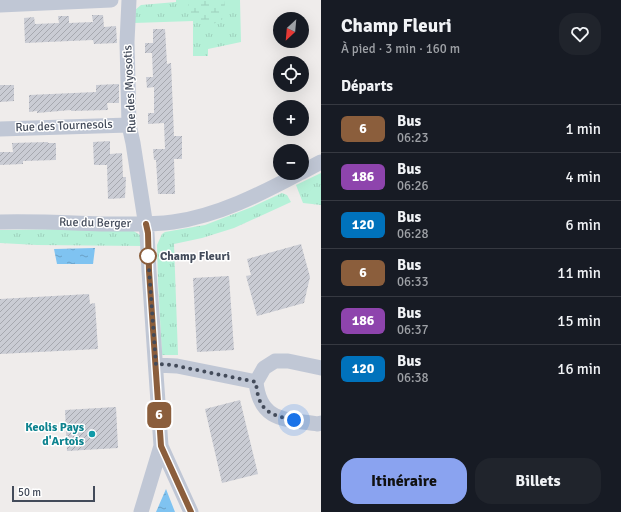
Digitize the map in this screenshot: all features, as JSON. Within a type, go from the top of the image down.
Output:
[{"type":"street","points":[[0,5],[111,0]]},
{"type":"street","name":"Rue des Myosotis","points":[[128,0],[127,42],[129,125],[148,233],[149,271],[161,446]]},
{"type":"street","name":"Rue des Tournesols","points":[[0,129],[129,125]]},
{"type":"street","name":"Rue du Berger","points":[[309,168],[321,162]]},
{"type":"street","name":"Rue du Berger","points":[[0,222],[146,224],[188,220],[245,200],[285,180]]},
{"type":"street","points":[[321,368],[288,361],[275,361],[264,368],[256,382],[259,398],[265,409],[272,415],[318,424],[321,422]]},
{"type":"street","points":[[156,365],[165,364],[177,366],[256,382]]},
{"type":"street","points":[[142,512],[161,446]]},
{"type":"street","points":[[161,446],[191,512]]},
{"type":"green space","points":[[176,0],[240,0],[241,42],[208,49],[208,56],[193,56],[193,21],[134,23],[135,10],[141,5],[176,2]]},
{"type":"green space","points":[[188,0],[224,0],[225,7],[222,20],[213,24],[200,23],[191,19],[189,16]]},
{"type":"green space","points":[[321,173],[321,205],[303,203],[296,185]]},
{"type":"green space","points":[[282,193],[287,195],[291,202],[234,228],[202,238],[174,244],[178,355],[162,355],[157,245],[162,234],[165,232],[205,225],[252,207]]},
{"type":"green space","points":[[0,230],[132,230],[140,235],[143,246],[37,245],[0,243]]},
{"type":"water","points":[[95,248],[93,264],[57,264],[54,249]]},
{"type":"water","points":[[166,489],[175,512],[156,512]]},
{"type":"building","points":[[92,15],[103,15],[104,27],[116,26],[117,43],[94,44],[93,40],[25,43],[24,18],[34,17],[35,24],[59,23],[58,16],[69,16],[69,23],[93,22]]},
{"type":"building","points":[[153,29],[165,29],[167,64],[171,63],[174,136],[182,136],[182,159],[174,159],[175,194],[158,194],[156,160],[154,160],[153,149],[165,149],[164,123],[148,124],[148,113],[154,113],[154,87],[147,88],[146,77],[153,77],[152,53],[145,53],[145,43],[153,43]]},
{"type":"building","points":[[119,84],[119,103],[107,103],[108,110],[71,110],[37,113],[37,111],[29,112],[29,95],[96,92],[96,85]]},
{"type":"building","points":[[0,85],[14,85],[14,101],[0,102]]},
{"type":"building","points":[[110,141],[110,154],[122,153],[123,177],[126,177],[125,198],[108,199],[107,165],[94,165],[93,142]]},
{"type":"building","points":[[12,143],[56,143],[56,160],[23,161],[23,164],[0,165],[0,152],[13,152]]},
{"type":"building","points":[[301,244],[310,277],[304,303],[257,316],[246,276],[251,275],[247,259]]},
{"type":"building","points":[[229,276],[234,350],[197,352],[193,278]]},
{"type":"building","points":[[89,294],[90,304],[95,303],[98,349],[0,354],[0,299]]},
{"type":"building","points":[[240,400],[258,474],[222,483],[205,409]]},
{"type":"building","name":"Keolis Pays d'Artois","points":[[116,407],[118,448],[67,451],[65,410]]},
{"type":"bus line","name":"6","points":[[146,224],[148,233],[149,271],[161,446],[191,512]]},
{"type":"place","name":"Champ Fleuri","points":[[148,256]]},
{"type":"place","name":"Keolis Pays d'Artois","points":[[92,434]]},
{"type":"route","points":[[148,256],[156,365],[165,364],[177,366],[256,382],[256,390],[265,409],[272,415],[294,420]]}]
